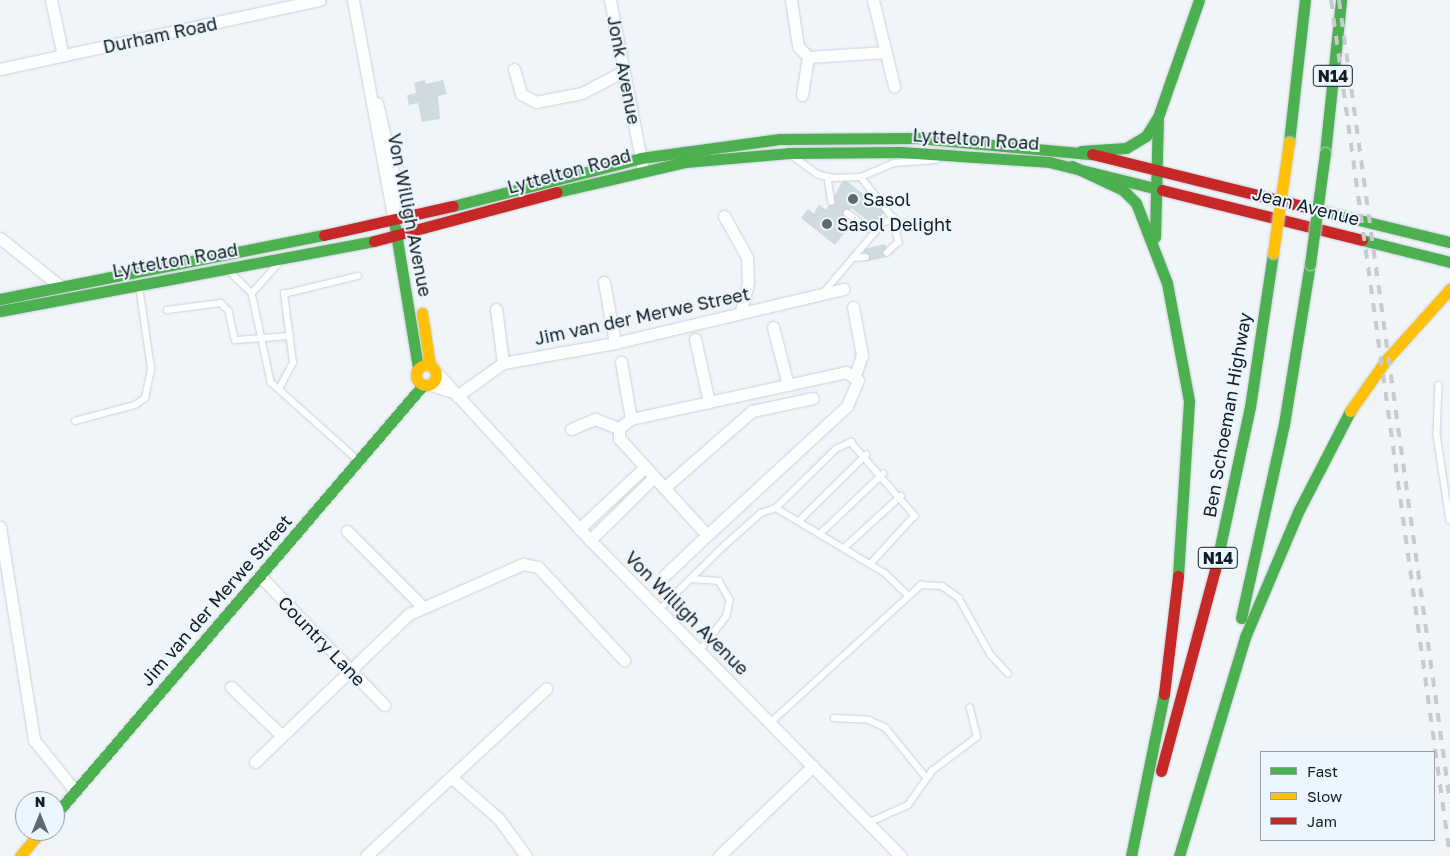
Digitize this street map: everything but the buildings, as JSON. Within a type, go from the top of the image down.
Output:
[{"type":"main road","points":[[1081,151],[1126,148],[1146,136],[1158,117],[1199,0]]},
{"type":"main road","name":"Ben Schoeman Highway","points":[[1132,856],[1175,726],[1219,553],[1250,407],[1289,142],[1305,0]]},
{"type":"main road","name":"N14","points":[[1178,856],[1254,569],[1284,424],[1310,264],[1325,153],[1341,0]]},
{"type":"main road","points":[[1156,249],[1153,185],[1158,117]]},
{"type":"main road","name":"Lyttelton Road","points":[[0,299],[399,220],[717,145],[854,137],[998,142],[1081,151],[1154,166]]},
{"type":"main road","name":"Lyttelton Road","points":[[0,311],[402,236],[642,163],[789,153],[977,155],[1072,166],[1153,185]]},
{"type":"main road","points":[[1072,166],[1123,190],[1136,203],[1156,249],[1177,321],[1190,444],[1176,610],[1160,721],[1132,856]]},
{"type":"main road","name":"Jean Avenue","points":[[1154,166],[1450,242]]},
{"type":"main road","name":"Jean Avenue","points":[[1153,185],[1450,262]]},
{"type":"main road","name":"Von Willigh Avenue","points":[[399,220],[422,379]]},
{"type":"main road","name":"Von Willigh Avenue","points":[[402,236],[434,369]]},
{"type":"main road","points":[[1178,856],[1245,637],[1274,563],[1338,428],[1386,360],[1450,289]]},
{"type":"main road","points":[[1416,326],[1450,303]]},
{"type":"main road","points":[[422,379],[434,369]]},
{"type":"main road","name":"Jim van der Merwe Street","points":[[65,803],[358,460],[401,408],[422,379],[434,369]]},
{"type":"main road","points":[[20,856],[33,841]]},
{"type":"street","points":[[51,0],[63,56]]},
{"type":"street","name":"Durham Road","points":[[0,69],[320,0]]},
{"type":"street","name":"Von Willigh Avenue","points":[[354,0],[366,68],[399,220]]},
{"type":"street","name":"Jonk Avenue","points":[[610,0],[642,163]]},
{"type":"street","points":[[790,0],[798,46],[808,57]]},
{"type":"street","points":[[874,0],[894,86]]},
{"type":"street","points":[[808,57],[886,52]]},
{"type":"street","points":[[802,95],[808,57]]},
{"type":"street","points":[[514,69],[521,94],[536,102],[582,93],[624,71]]},
{"type":"street","points":[[724,216],[747,257],[748,283],[740,312]]},
{"type":"street","points":[[0,238],[61,288]]},
{"type":"street","points":[[604,282],[615,343]]},
{"type":"street","name":"Jim van der Merwe Street","points":[[455,394],[503,364],[615,343],[844,289]]},
{"type":"street","points":[[665,576],[847,406],[857,390],[855,375],[862,354],[853,307]]},
{"type":"street","points":[[496,309],[503,364]]},
{"type":"street","points":[[773,327],[788,385]]},
{"type":"street","points":[[695,339],[709,402]]},
{"type":"street","points":[[621,362],[631,419]]},
{"type":"street","name":"Von Willigh Avenue","points":[[434,369],[590,540],[900,856]]},
{"type":"street","points":[[618,428],[631,419],[846,372],[855,375]]},
{"type":"street","name":"Von Willigh Avenue","points":[[422,379],[455,394]]},
{"type":"street","points":[[664,488],[752,411],[813,398]]},
{"type":"street","points":[[571,429],[595,419],[618,428]]},
{"type":"street","points":[[618,428],[619,438],[708,535]]},
{"type":"street","points":[[580,529],[645,467]]},
{"type":"street","points":[[590,540],[654,478]]},
{"type":"street","points":[[0,527],[34,740],[75,791]]},
{"type":"street","points":[[347,531],[422,606]]},
{"type":"street","points":[[255,762],[280,734],[349,668],[422,606],[531,564],[624,660]]},
{"type":"street","name":"Country Lane","points":[[260,576],[384,705]]},
{"type":"street","points":[[231,687],[280,734]]},
{"type":"street","points":[[366,856],[546,688]]},
{"type":"street","points":[[720,856],[813,766]]},
{"type":"street","points":[[451,777],[499,819],[526,856]]},
{"type":"lane","points":[[789,153],[828,178],[861,177],[894,163],[977,155]]},
{"type":"lane","points":[[861,177],[893,218],[899,242],[887,252]]},
{"type":"lane","points":[[828,178],[832,202]]},
{"type":"lane","points":[[847,213],[875,232]]},
{"type":"lane","points":[[823,294],[875,232],[893,218]]},
{"type":"lane","points":[[853,258],[866,257]]},
{"type":"lane","points":[[252,293],[265,273],[287,258]]},
{"type":"lane","points":[[226,268],[252,293],[267,372],[279,389],[358,460]]},
{"type":"lane","points":[[279,389],[292,370],[290,336],[283,300],[289,289],[358,276]]},
{"type":"lane","points":[[75,421],[135,405],[145,398],[151,369],[139,284]]},
{"type":"lane","points":[[167,310],[220,303],[229,311],[235,340],[261,340],[290,336]]},
{"type":"lane","points":[[1439,385],[1437,435],[1450,520]]},
{"type":"lane","points":[[659,610],[761,513],[776,508],[845,442],[851,442],[866,455],[914,512],[913,521],[871,564]]},
{"type":"lane","points":[[800,520],[866,455]]},
{"type":"lane","points":[[821,533],[883,474]]},
{"type":"lane","points":[[844,548],[900,496]]},
{"type":"lane","points":[[776,508],[800,520],[871,564],[907,594]]},
{"type":"lane","points":[[690,579],[719,581],[730,600],[727,616],[700,651]]},
{"type":"lane","points":[[770,723],[907,594],[928,584],[952,592],[998,665],[1008,673]]},
{"type":"lane","points":[[868,823],[908,805],[926,778],[977,737],[970,708]]},
{"type":"lane","points":[[834,718],[869,720],[886,728],[926,778]]},
{"type":"railway","points":[[1331,0],[1450,856]]},
{"type":"railway","points":[[1339,0],[1450,802]]},
{"type":"traffic: fast","points":[[1155,237],[1158,117],[1199,0]]},
{"type":"traffic: fast","points":[[1289,142],[1305,0]]},
{"type":"traffic: fast","points":[[1325,153],[1341,0]]},
{"type":"traffic: fast","points":[[1081,151],[1126,148],[1146,136],[1158,117]]},
{"type":"traffic: fast","points":[[453,206],[641,158],[780,139],[918,138],[1092,154]]},
{"type":"traffic: fast","points":[[557,192],[685,162],[789,153],[900,152],[1049,162],[1162,190]]},
{"type":"traffic: fast","points":[[1310,264],[1325,153]]},
{"type":"traffic: fast","points":[[1072,166],[1123,190],[1136,203],[1167,283],[1189,401],[1178,576]]},
{"type":"traffic: fast","points":[[1306,207],[1450,242]]},
{"type":"traffic: fast","points":[[395,227],[418,368]]},
{"type":"traffic: fast","points":[[0,299],[324,235]]},
{"type":"traffic: fast","points":[[1362,240],[1450,262]]},
{"type":"traffic: fast","points":[[0,311],[374,241]]},
{"type":"traffic: fast","points":[[1215,570],[1250,407],[1273,253]]},
{"type":"traffic: fast","points":[[1241,618],[1284,424],[1310,264]]},
{"type":"traffic: fast","points":[[65,803],[423,385]]},
{"type":"traffic: fast","points":[[1179,856],[1245,637],[1299,510],[1350,411]]},
{"type":"traffic: fast","points":[[1131,856],[1164,694]]},
{"type":"traffic: slow","points":[[1273,253],[1289,142]]},
{"type":"traffic: slow","points":[[1350,411],[1386,360],[1450,289]]},
{"type":"traffic: slow","points":[[422,313],[430,365]]},
{"type":"traffic: slow","points":[[422,365],[430,365],[436,371],[436,375],[436,379],[430,385],[422,385],[416,379],[416,371],[422,365]]},
{"type":"traffic: slow","points":[[20,856],[33,841]]},
{"type":"traffic: jam","points":[[1092,154],[1306,207]]},
{"type":"traffic: jam","points":[[1162,190],[1362,240]]},
{"type":"traffic: jam","points":[[374,241],[557,192]]},
{"type":"traffic: jam","points":[[324,235],[453,206]]},
{"type":"traffic: jam","points":[[1161,771],[1215,570]]},
{"type":"traffic: jam","points":[[1164,694],[1178,576]]},
{"type":"place","name":"Sasol","points":[[853,199]]},
{"type":"place","name":"Sasol Delight","points":[[827,224]]}]
